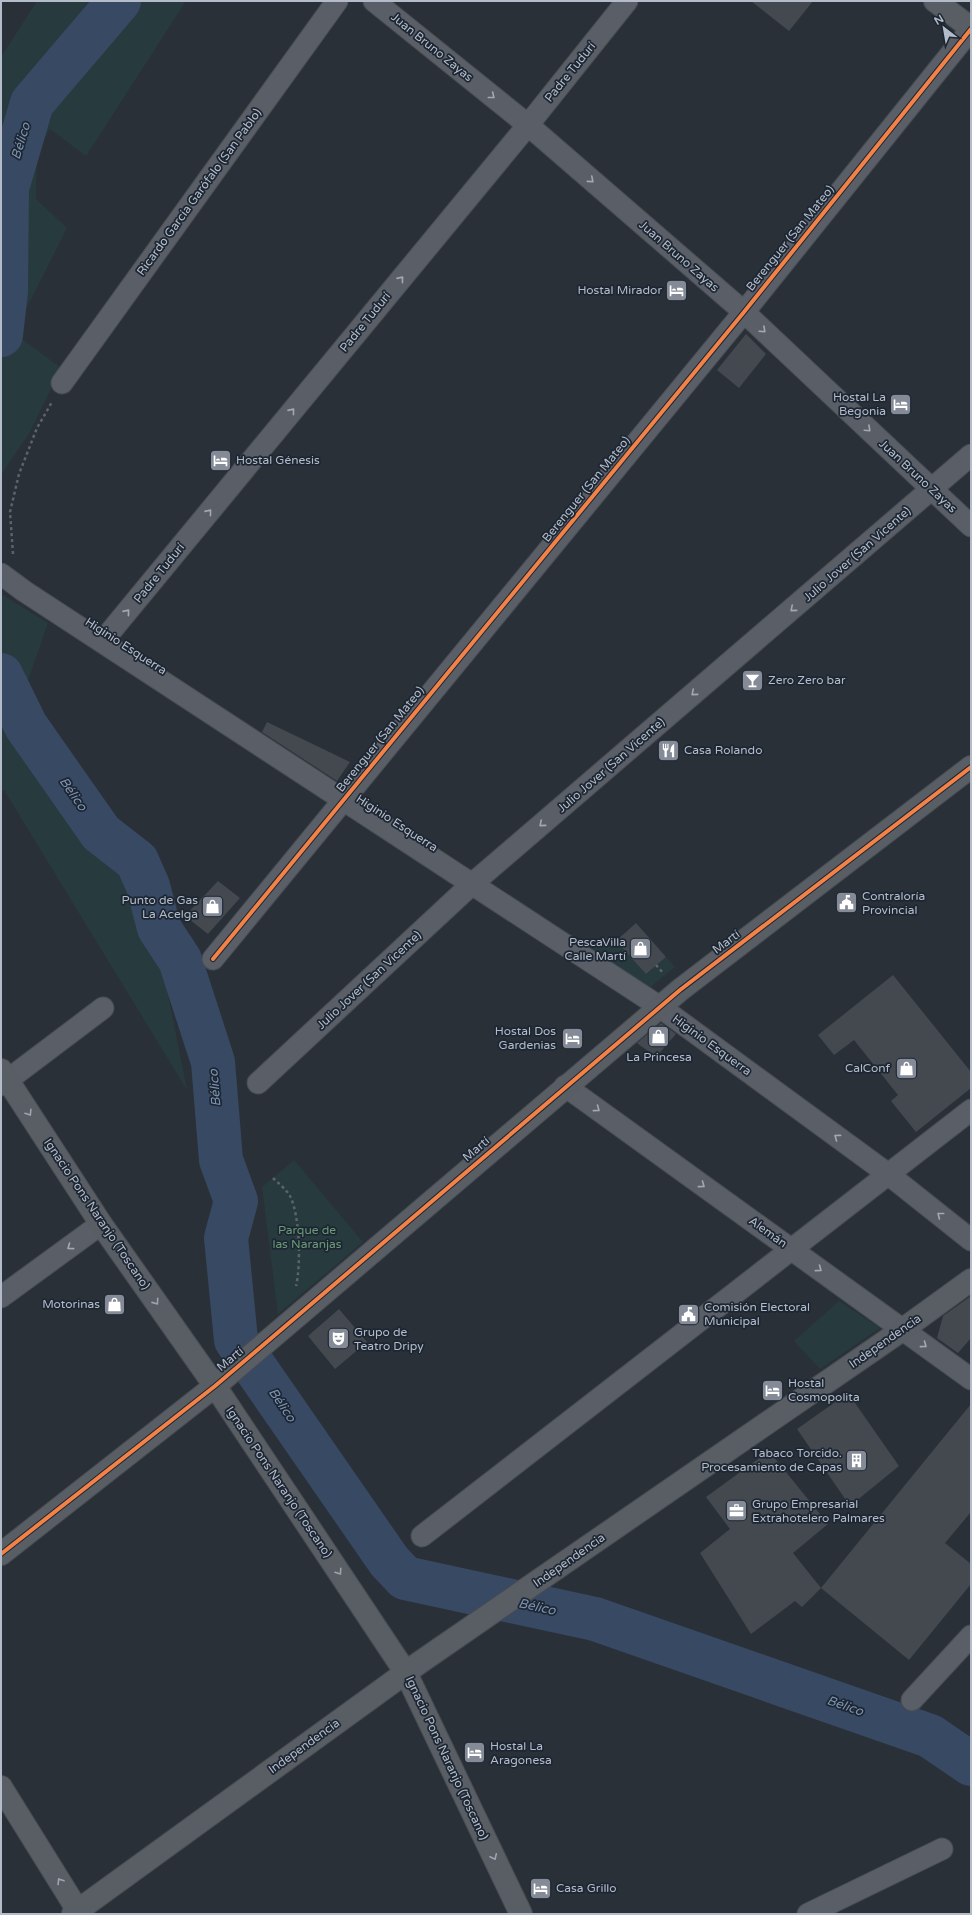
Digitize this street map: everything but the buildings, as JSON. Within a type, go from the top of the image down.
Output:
[{"type":"street","name":"Ricardo García Garófalo (San Pablo)","points":[[62,383],[337,1]]},
{"type":"street","name":"Juan Bruno Zayas","points":[[374,1],[528,125],[744,312],[971,526]]},
{"type":"street","name":"Padre Tudurí","points":[[102,642],[528,125],[626,1]]},
{"type":"street","points":[[935,1],[971,28]]},
{"type":"street","name":"Berenguer (San Mateo)","points":[[213,959],[744,312],[971,28]]},
{"type":"street","name":"Julio Jover (San Vicente)","points":[[258,1084],[472,884],[971,455]]},
{"type":"street","name":"Higinio Esquerra","points":[[1,574],[24,591],[660,1007],[888,1174],[971,1240]]},
{"type":"street","name":"Martí","points":[[1,1554],[221,1380],[565,1086],[660,1007],[971,767]]},
{"type":"street","points":[[3,1078],[103,1008]]},
{"type":"street","name":"Ignacio Pons Naranjo (Toscano)","points":[[3,1078],[101,1224],[221,1380],[413,1668],[521,1914]]},
{"type":"street","name":"Alemán","points":[[565,1086],[971,1379]]},
{"type":"street","points":[[422,1536],[971,1110]]},
{"type":"street","points":[[1,1297],[101,1224]]},
{"type":"street","name":"Independencia","points":[[77,1913],[413,1668],[902,1330],[971,1280]]},
{"type":"street","points":[[912,1700],[971,1636]]},
{"type":"street","points":[[1,1787],[77,1913]]},
{"type":"street","points":[[808,1914],[942,1849]]},
{"type":"path","points":[[14,557],[12,550],[10,512],[19,474],[38,428],[62,383]]},
{"type":"path","points":[[273,1178],[285,1190],[293,1204],[299,1249],[296,1287]]},
{"type":"green space","points":[[37,1],[186,1],[86,156],[50,129],[37,151],[36,199],[67,228],[14,333],[61,368],[30,432],[1,475],[1,57]]},
{"type":"green space","points":[[1,594],[48,623],[24,692],[35,752],[96,839],[116,853],[144,898],[142,924],[161,959],[187,1090],[4,790],[1,792]]},
{"type":"green space","points":[[603,936],[616,941],[646,974],[666,957],[675,967],[648,989],[591,951]]},
{"type":"green space","name":"Parque de las Naranjas","points":[[294,1160],[363,1242],[278,1314],[262,1187]]},
{"type":"green space","points":[[839,1301],[880,1328],[820,1369],[794,1341]]},
{"type":"waterway","name":"Bélico","points":[[1,335],[6,291],[7,188],[32,103],[119,1]]},
{"type":"waterway","name":"Bélico","points":[[1,675],[26,726],[101,833],[137,861],[148,886],[159,928],[180,960],[213,1062],[221,1160],[236,1201],[226,1238],[236,1340],[389,1561],[405,1578],[595,1619],[930,1736],[971,1764]]},
{"type":"cycle path","points":[[213,959],[744,312],[971,29]]},
{"type":"cycle path","points":[[1,1554],[215,1386],[680,990],[971,767]]},
{"type":"place","name":"Hostal Mirador","points":[[677,290]]},
{"type":"place","name":"Hostal La Begonia","points":[[901,404]]},
{"type":"place","name":"Hostal Génesis","points":[[220,460]]},
{"type":"place","name":"Zero Zero bar","points":[[753,680]]},
{"type":"place","name":"Casa Rolando","points":[[669,750]]},
{"type":"place","name":"Contraloría Provincial","points":[[847,903]]},
{"type":"place","name":"Punto de Gas La Acelga","points":[[213,907]]},
{"type":"place","name":"PescaVilla Calle Martí","points":[[641,949]]},
{"type":"place","name":"La Princesa","points":[[659,1036]]},
{"type":"place","name":"Hostal Dos Gardenias","points":[[572,1038]]},
{"type":"place","name":"CalConf","points":[[906,1068]]},
{"type":"place","name":"Motorinas","points":[[115,1304]]},
{"type":"place","name":"Comisión Electoral Municipal","points":[[689,1314]]},
{"type":"place","name":"Grupo de Teatro Dripy","points":[[338,1339]]},
{"type":"place","name":"Hostal Cosmopolita","points":[[773,1390]]},
{"type":"place","name":"Tabaco Torcido. Procesamiento de Capas","points":[[857,1460]]},
{"type":"place","name":"Grupo Empresarial Extrahotelero Palmares","points":[[736,1511]]},
{"type":"place","name":"Hostal La Aragonesa","points":[[474,1753]]},
{"type":"place","name":"Casa Grillo","points":[[540,1888]]}]
